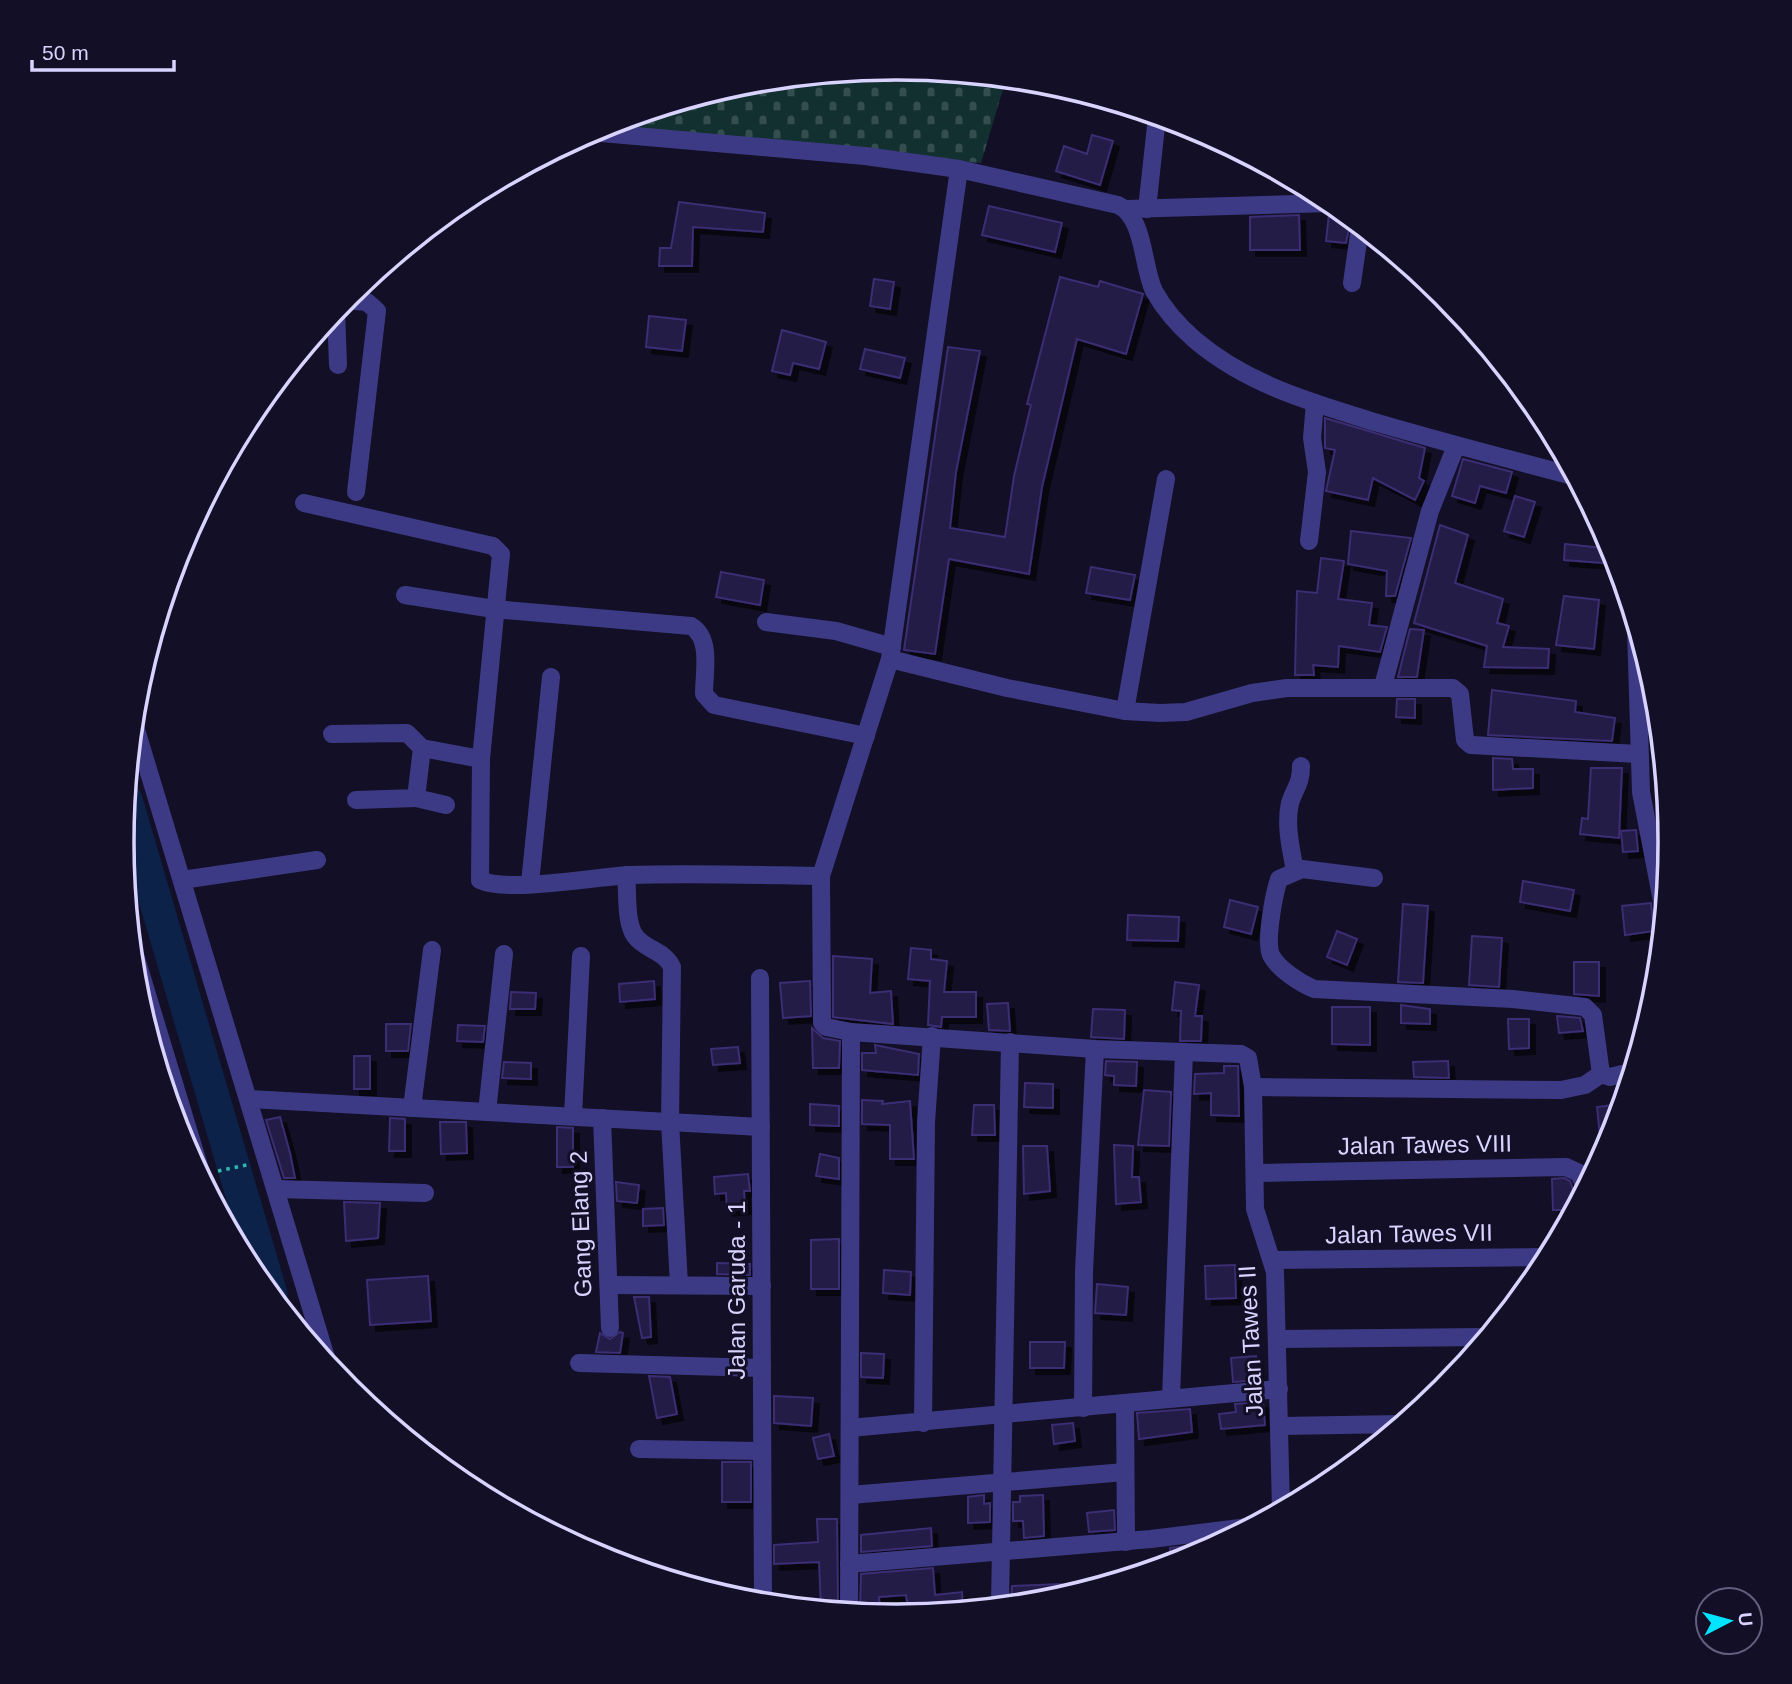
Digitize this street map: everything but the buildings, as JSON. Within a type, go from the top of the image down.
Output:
[{"type":"street","points":[[1147,209],[1156,127]]},
{"type":"street","points":[[618,133],[865,156],[959,169],[1127,209],[1310,204]]},
{"type":"street","points":[[849,1602],[851,1032],[826,1027],[820,1017],[821,876],[891,653],[959,169]]},
{"type":"street","points":[[1127,209],[1153,289],[1163,305],[1195,339],[1245,374],[1315,403],[1456,446],[1562,473]]},
{"type":"street","points":[[1352,284],[1359,237]]},
{"type":"street","points":[[356,492],[377,311],[367,303],[360,302]]},
{"type":"street","points":[[337,326],[338,365]]},
{"type":"street","points":[[1309,541],[1317,472],[1312,438],[1315,403]]},
{"type":"street","points":[[1383,686],[1430,511],[1456,446]]},
{"type":"street","points":[[1125,711],[1166,479]]},
{"type":"street","points":[[304,503],[493,547],[501,554],[481,759],[480,880],[487,883],[530,883],[626,875],[821,876]]},
{"type":"street","points":[[405,595],[494,610],[691,626],[698,630],[704,642],[704,694],[714,705],[866,736]]},
{"type":"street","points":[[766,622],[836,631],[891,653],[1007,688],[1125,711],[1174,714],[1270,690],[1383,686],[1458,689],[1465,740],[1471,745],[1638,754]]},
{"type":"street","points":[[1637,665],[1641,792],[1657,872]]},
{"type":"street","points":[[530,883],[551,677]]},
{"type":"street","points":[[332,734],[407,733],[422,748],[481,759]]},
{"type":"street","points":[[141,745],[322,1342]]},
{"type":"street","points":[[416,798],[422,748]]},
{"type":"street","points":[[1295,871],[1289,819],[1291,801],[1301,783],[1301,766]]},
{"type":"street","points":[[356,800],[416,798],[446,805]]},
{"type":"street","points":[[1651,841],[1658,841]]},
{"type":"street","points":[[182,880],[317,860]]},
{"type":"street","points":[[1374,878],[1295,871],[1279,878],[1269,944],[1272,958],[1305,985],[1331,992],[1513,999],[1585,1007],[1593,1015],[1601,1074]]},
{"type":"street","points":[[626,875],[631,930],[641,942],[668,959],[672,967],[670,1122],[679,1284]]},
{"type":"street","points":[[412,1108],[432,950]]},
{"type":"street","points":[[487,1112],[505,954]]},
{"type":"street","points":[[573,1116],[581,956]]},
{"type":"street","name":"Jalan Garuda - 1","points":[[760,978],[763,1592]]},
{"type":"street","points":[[153,1009],[200,1150]]},
{"type":"street","name":"Jalan Tawes II","points":[[851,1032],[1096,1049],[1241,1054],[1251,1065],[1256,1218],[1272,1260],[1279,1389],[1281,1499]]},
{"type":"street","points":[[923,1423],[925,1172],[932,1036]]},
{"type":"street","points":[[1000,1596],[1010,1042]]},
{"type":"street","points":[[1083,1408],[1084,1271],[1096,1049]]},
{"type":"street","points":[[1171,1398],[1184,1052]]},
{"type":"street","points":[[1601,1074],[1610,1077],[1621,1074]]},
{"type":"street","points":[[1253,1087],[1561,1090],[1585,1085],[1601,1074]]},
{"type":"street","points":[[249,1099],[761,1126]]},
{"type":"street","name":"Gang Elang 2","points":[[602,1118],[610,1328]]},
{"type":"street","name":"Jalan Tawes VIII","points":[[1255,1173],[1566,1167],[1580,1176]]},
{"type":"street","points":[[276,1189],[425,1193]]},
{"type":"street","name":"Jalan Tawes VII","points":[[1272,1260],[1534,1257]]},
{"type":"street","points":[[608,1285],[761,1286]]},
{"type":"street","points":[[1277,1339],[1474,1338]]},
{"type":"street","points":[[579,1363],[762,1368]]},
{"type":"street","points":[[850,1428],[1279,1389]]},
{"type":"street","points":[[1125,1405],[1126,1542]]},
{"type":"street","points":[[1280,1426],[1387,1424]]},
{"type":"street","points":[[639,1449],[761,1451]]},
{"type":"street","points":[[850,1495],[1125,1472]]},
{"type":"street","points":[[849,1564],[1126,1542],[1221,1530]]},
{"type":"path","points":[[211,1174],[258,1162]]},
{"type":"green space","points":[[896,80],[1003,88],[981,163],[623,131],[699,106],[797,87]]},
{"type":"waterway","points":[[135,829],[262,1263]]}]
